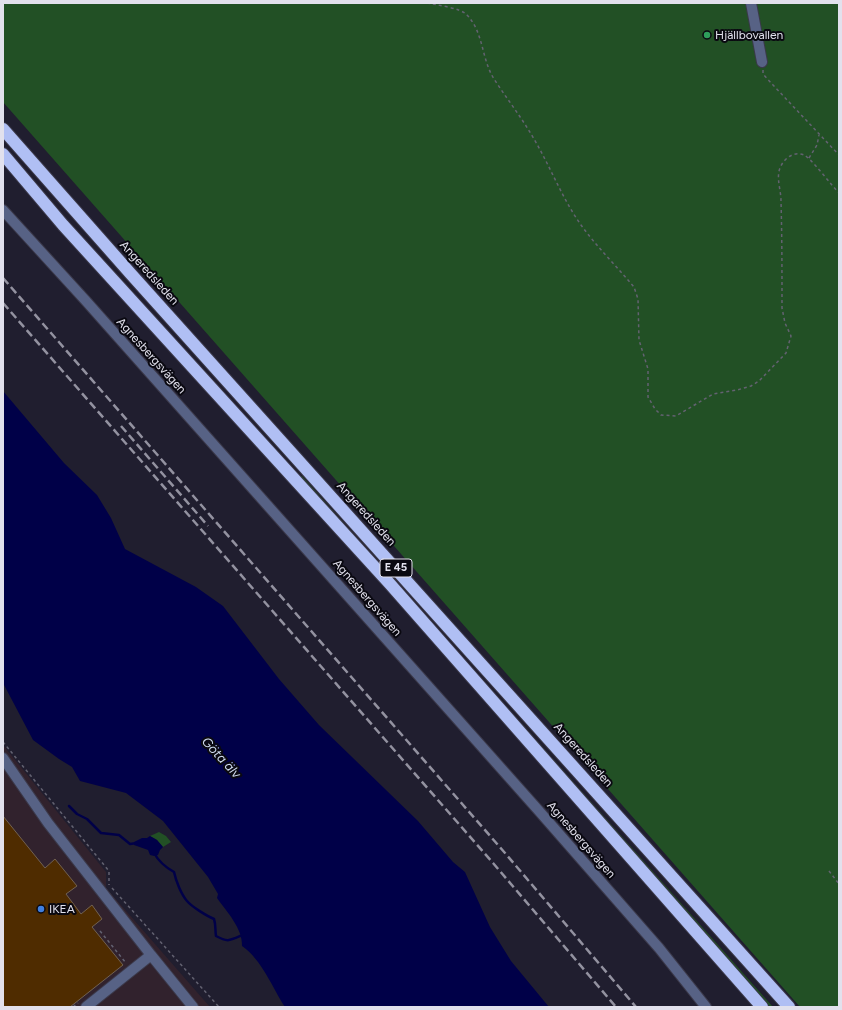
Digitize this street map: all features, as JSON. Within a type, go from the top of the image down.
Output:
[{"type":"highway","name":"Angeredsleden","points":[[3,129],[130,273],[789,1007]]},
{"type":"highway","name":"E 45","points":[[3,154],[68,231],[390,584],[762,1007]]},
{"type":"street","points":[[751,3],[762,62]]},
{"type":"street","name":"Agnesbergsvägen","points":[[3,210],[539,811],[659,948],[706,1007]]},
{"type":"street","points":[[3,758],[48,823],[193,1007]]},
{"type":"street","points":[[83,1005],[151,955]]},
{"type":"path","points":[[427,3],[452,8],[466,13],[477,28],[485,61],[493,78],[535,140],[568,204],[582,226],[634,288],[638,299],[639,340],[648,369],[648,397],[660,415],[676,416],[713,394],[751,386],[759,381],[786,353],[791,336],[785,324],[782,308],[781,198],[778,176],[783,161],[789,156],[797,154],[805,155],[830,185],[839,193]]},
{"type":"path","points":[[762,62],[763,74],[839,155]]},
{"type":"path","points":[[809,158],[817,145],[819,134]]},
{"type":"path","points":[[3,742],[109,871],[109,885],[219,1007]]},
{"type":"path","points":[[829,871],[839,884]]},
{"type":"path","points":[[100,931],[127,964],[122,968]]},
{"type":"path","points":[[73,1007],[83,1005]]},
{"type":"shaded area","points":[[3,745],[106,872],[106,888],[210,1007],[3,1007]]},
{"type":"green space","points":[[3,3],[839,3],[839,1007],[800,1007],[3,102]]},
{"type":"green space","points":[[302,476],[773,1007],[770,1007],[301,479],[300,477]]},
{"type":"green space","points":[[159,832],[166,836],[171,842],[163,847],[157,840],[150,836]]},
{"type":"water","name":"Göta älv","points":[[3,391],[64,463],[97,495],[111,518],[125,549],[196,587],[223,606],[279,679],[319,725],[418,821],[453,862],[465,872],[490,927],[511,961],[549,1007],[285,1007],[261,966],[242,946],[240,933],[230,915],[217,898],[218,894],[208,877],[163,821],[126,793],[80,781],[72,767],[33,740],[3,683]]},
{"type":"water","points":[[150,836],[157,840],[163,847],[158,855],[150,855],[148,850],[134,845],[134,842]]},
{"type":"building","name":"IKEA","points":[[3,816],[45,868],[55,859],[77,886],[66,894],[81,914],[92,905],[102,919],[92,927],[123,965],[70,1007],[3,1007]]},
{"type":"waterway","points":[[69,806],[77,814],[87,819],[101,833],[119,835],[130,844],[137,843]]},
{"type":"waterway","points":[[154,853],[162,864],[174,872],[179,887],[187,901],[192,906],[214,919],[216,936],[228,940],[240,936]]},
{"type":"railway","points":[[3,278],[505,853],[636,1007]]},
{"type":"railway","points":[[3,303],[493,863],[616,1007]]},
{"type":"railway","points":[[121,426],[208,526]]},
{"type":"place","name":"Hjällbovallen","points":[[707,35]]},
{"type":"place","name":"IKEA","points":[[41,909]]}]
